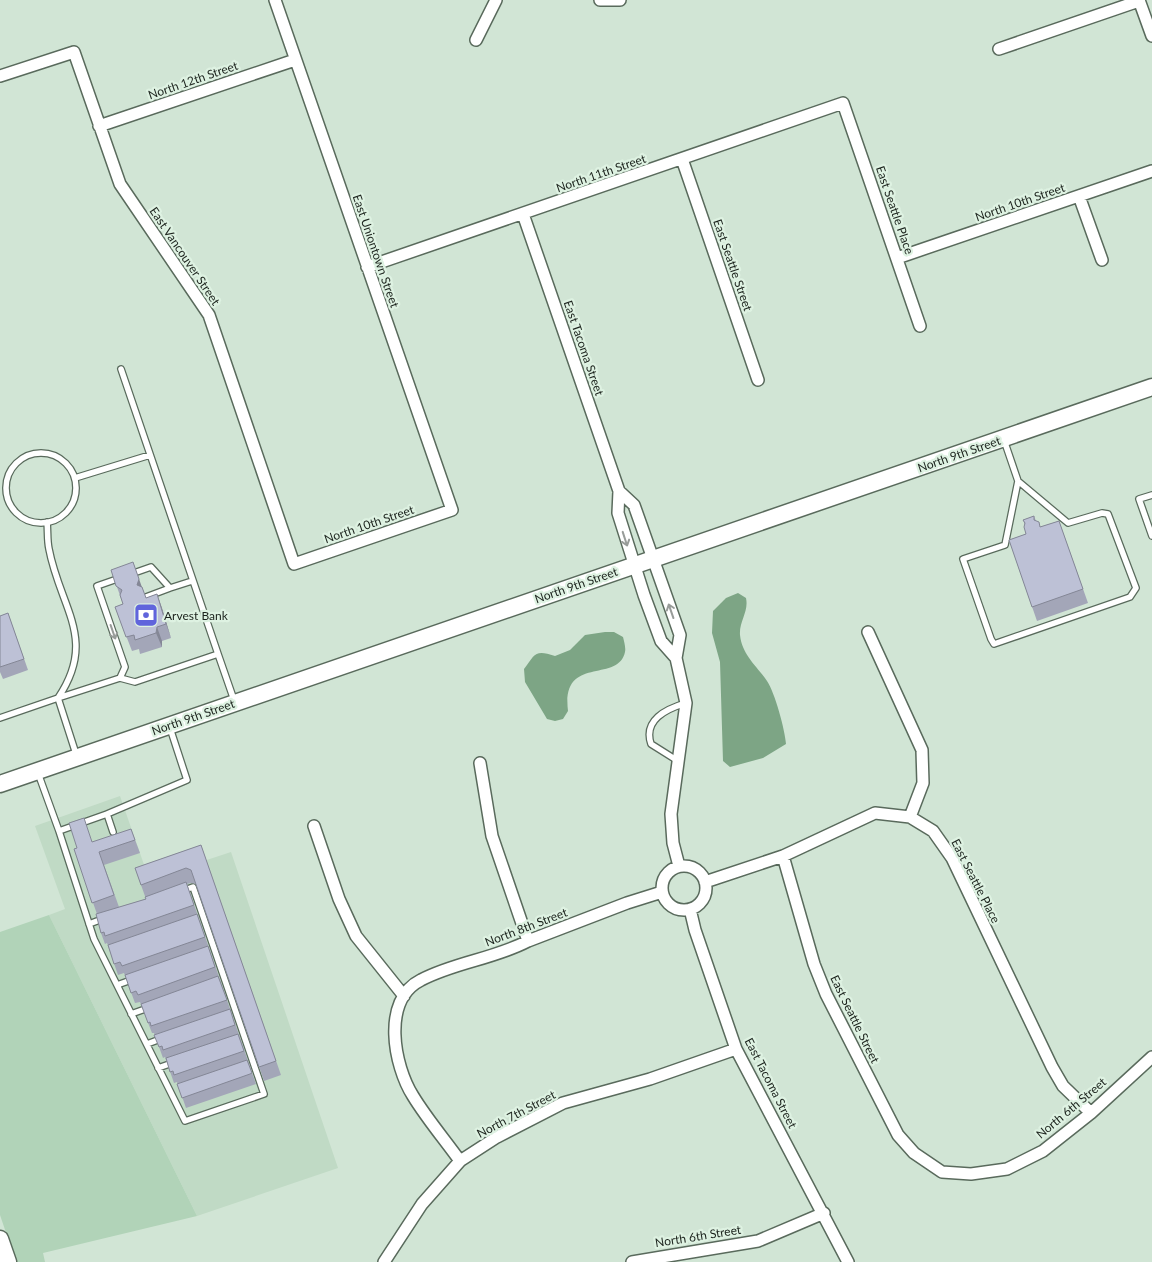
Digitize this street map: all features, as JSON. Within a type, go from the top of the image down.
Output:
[{"type":"main road","name":"North 9th Street","points":[[0,784],[1152,387]]},
{"type":"main road","points":[[0,1239],[8,1262]]},
{"type":"street","name":"East Uniontown Street","points":[[275,0],[452,510]]},
{"type":"street","points":[[476,40],[496,0]]},
{"type":"street","points":[[600,0],[620,0]]},
{"type":"street","points":[[999,49],[1139,1],[1152,36]]},
{"type":"street","name":"East Vancouver Street","points":[[0,76],[74,52],[120,184],[209,315],[294,564]]},
{"type":"street","name":"North 12th Street","points":[[99,126],[295,60]]},
{"type":"street","name":"North 11th Street","points":[[367,266],[843,103]]},
{"type":"street","name":"East Seattle Place","points":[[843,103],[920,326]]},
{"type":"street","name":"East Seattle Street","points":[[682,159],[758,380]]},
{"type":"street","name":"North 10th Street","points":[[897,258],[1152,171]]},
{"type":"street","points":[[1079,196],[1102,260]]},
{"type":"street","name":"East Tacoma Street","points":[[523,214],[619,491],[618,513],[634,565],[661,641],[676,658]]},
{"type":"street","name":"East Tacoma Street","points":[[619,491],[634,505],[680,635],[676,658],[686,703],[671,814],[673,843],[679,866]]},
{"type":"street","name":"North 10th Street","points":[[294,564],[452,510]]},
{"type":"street","points":[[705,882],[784,856],[875,813],[910,817],[923,782],[922,750],[868,632]]},
{"type":"street","points":[[480,763],[492,836],[528,941]]},
{"type":"street","name":"East Seattle Place","points":[[910,817],[933,830],[952,858],[1052,1067],[1063,1086],[1091,1113]]},
{"type":"street","points":[[314,826],[339,899],[356,936],[404,996],[395,1012],[395,1041],[401,1067],[412,1095],[460,1161]]},
{"type":"street","name":"East Seattle Street","points":[[784,856],[814,964],[826,994],[898,1135],[914,1153],[942,1172]]},
{"type":"street","points":[[679,866],[695,869],[705,882],[703,898],[696,906],[690,909],[682,910],[672,907],[666,902],[662,892],[662,884],[666,875],[679,866]]},
{"type":"street","name":"North 8th Street","points":[[404,996],[418,980],[513,949],[528,941],[662,892]]},
{"type":"street","name":"East Tacoma Street","points":[[690,909],[695,930],[736,1049],[824,1213],[848,1262]]},
{"type":"street","name":"North 7th Street","points":[[384,1262],[422,1204],[460,1161],[497,1137],[563,1103],[650,1079],[736,1049]]},
{"type":"street","name":"North 6th Street","points":[[942,1172],[971,1174],[1007,1169],[1043,1151],[1091,1113],[1152,1057]]},
{"type":"street","name":"North 6th Street","points":[[632,1262],[758,1241],[824,1213]]},
{"type":"lane","points":[[121,369],[235,702]]},
{"type":"lane","points":[[1003,438],[1018,481],[1068,523]]},
{"type":"lane","points":[[39,452],[60,458],[69,465],[75,478],[75,497],[71,507],[64,515],[47,522],[32,522],[22,517],[8,500],[7,478],[19,460],[29,454],[39,452]]},
{"type":"lane","points":[[75,478],[150,455]]},
{"type":"lane","points":[[1004,545],[1018,481]]},
{"type":"lane","points":[[1152,494],[1139,499],[1152,536]]},
{"type":"lane","points":[[0,502],[8,500]]},
{"type":"lane","points":[[1012,542],[963,559],[990,639],[994,644],[1134,594],[1136,588],[1108,514],[1102,513],[1060,526]]},
{"type":"lane","points":[[47,522],[48,548],[77,638],[74,668],[68,684],[58,698]]},
{"type":"lane","points":[[120,678],[125,667],[97,586],[151,567],[170,588]]},
{"type":"lane","points":[[146,597],[192,581]]},
{"type":"lane","points":[[106,610],[114,608]]},
{"type":"lane","points":[[0,718],[120,678],[135,682],[218,654]]},
{"type":"lane","points":[[58,698],[77,757]]},
{"type":"lane","points":[[678,762],[651,744],[648,730],[651,724],[668,708],[686,703]]},
{"type":"lane","points":[[58,831],[107,814],[187,780],[169,725]]},
{"type":"lane","points":[[37,771],[101,954],[185,1121],[264,1094],[192,888],[174,894]]},
{"type":"lane","points":[[107,814],[113,832]]},
{"type":"lane","points":[[89,924],[108,917]]},
{"type":"lane","points":[[194,922],[203,919]]},
{"type":"lane","points":[[101,954],[111,951]]},
{"type":"lane","points":[[206,954],[215,951]]},
{"type":"lane","points":[[117,985],[143,976]]},
{"type":"lane","points":[[216,984],[225,981]]},
{"type":"lane","points":[[131,1014],[159,1004]]},
{"type":"lane","points":[[227,1016],[236,1014]]},
{"type":"lane","points":[[147,1044],[174,1035]]},
{"type":"lane","points":[[236,1042],[245,1039]]},
{"type":"lane","points":[[158,1068],[184,1059]]},
{"type":"lane","points":[[245,1068],[254,1065]]},
{"type":"lane","points":[[171,1093],[180,1090]]},
{"type":"shaded area","points":[[738,593],[746,598],[747,603],[740,630],[741,642],[770,687],[779,712],[786,744],[763,758],[730,767],[723,761],[720,662],[712,633],[713,611],[726,598]]},
{"type":"shaded area","points":[[614,632],[623,637],[625,652],[620,661],[612,667],[581,676],[573,682],[568,693],[568,711],[563,719],[555,721],[547,719],[525,682],[524,669],[536,654],[543,653],[555,656],[570,650],[585,635]]},
{"type":"shaded area","points":[[120,796],[149,879],[231,852],[338,1168],[197,1216],[49,915],[65,909],[35,826]]},
{"type":"shaded area","points":[[49,915],[197,1216],[43,1253],[45,1262],[16,1262],[0,1215],[0,932]]},
{"type":"building","points":[[1034,516],[1034,520],[1039,522],[1040,527],[1059,521],[1083,589],[1032,607],[1009,540],[1026,534],[1023,520]]},
{"type":"building","name":"Arvest Bank","points":[[133,562],[139,579],[137,585],[142,587],[146,598],[157,594],[166,624],[157,627],[156,633],[135,640],[134,635],[126,637],[115,607],[123,604],[120,595],[122,590],[116,586],[111,570]]},
{"type":"building","points":[[8,613],[24,659],[0,667],[0,616]]},
{"type":"building","points":[[84,818],[92,842],[131,829],[135,840],[99,852],[114,895],[92,903],[74,849],[77,848],[69,823]]},
{"type":"building","points":[[201,845],[276,1061],[259,1067],[191,870],[186,868],[141,885],[135,868]]},
{"type":"building","points":[[186,882],[194,905],[105,936],[104,932],[101,933],[96,914],[146,899],[145,897]]},
{"type":"building","points":[[197,914],[205,937],[122,966],[120,962],[114,964],[108,945]]},
{"type":"building","points":[[208,946],[215,967],[138,995],[136,991],[131,993],[125,975]]},
{"type":"building","points":[[218,976],[227,1000],[151,1026],[150,1022],[148,1023],[141,1004]]},
{"type":"building","points":[[230,1009],[235,1025],[163,1050],[162,1046],[159,1047],[154,1035]]},
{"type":"building","points":[[238,1034],[244,1051],[174,1075],[173,1071],[170,1072],[166,1058]]},
{"type":"building","points":[[247,1060],[252,1073],[182,1098],[177,1084]]},
{"type":"place","name":"Arvest Bank","points":[[146,615]]}]
